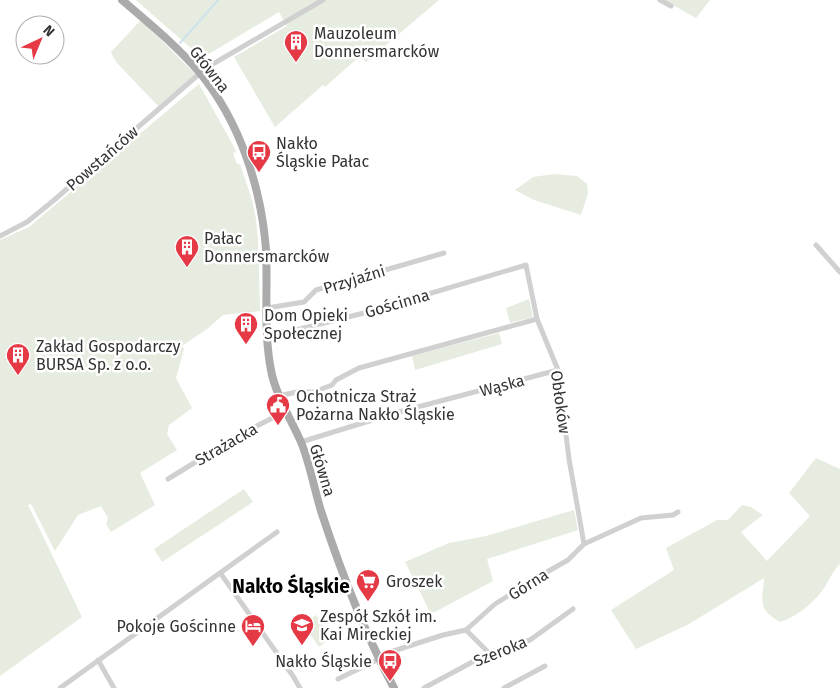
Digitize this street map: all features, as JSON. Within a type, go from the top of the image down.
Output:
[{"type":"main road","name":"Główna","points":[[122,0],[169,41],[200,74],[215,94],[232,124],[244,152],[255,185],[264,231],[270,362],[278,396],[301,442],[336,554],[378,658],[394,688]]},
{"type":"street","name":"Powstańców","points":[[0,236],[27,222],[48,205],[206,68],[323,0]]},
{"type":"street","points":[[660,0],[671,6]]},
{"type":"street","points":[[816,245],[840,272]]},
{"type":"street","name":"Przyjaźni","points":[[267,308],[304,302],[316,290],[444,253]]},
{"type":"street","name":"Obłoków","points":[[526,265],[537,319],[558,370],[569,458],[584,544]]},
{"type":"street","name":"Gościnna","points":[[268,336],[364,313],[526,265]]},
{"type":"street","points":[[278,396],[297,392],[314,392],[332,385],[336,380],[359,368],[537,319]]},
{"type":"street","name":"Wąska","points":[[301,442],[395,413],[558,370]]},
{"type":"street","name":"Strażacka","points":[[168,479],[240,434],[286,411]]},
{"type":"street","name":"Górna","points":[[338,678],[378,658],[443,635],[466,630],[495,604],[568,560],[584,544],[641,518],[673,515],[678,512]]},
{"type":"street","points":[[60,688],[277,532]]},
{"type":"street","points":[[220,574],[300,688]]},
{"type":"street","name":"Szeroka","points":[[424,688],[489,653],[530,640],[573,609]]},
{"type":"street","points":[[466,630],[489,653]]},
{"type":"street","points":[[98,660],[114,688]]},
{"type":"street","points":[[504,688],[546,666]]},
{"type":"shaded area","points":[[136,0],[439,0],[366,62],[360,56],[275,127],[234,57],[287,26],[279,12],[202,58]]},
{"type":"shaded area","points":[[664,0],[710,0],[696,18]]},
{"type":"shaded area","points":[[141,20],[196,75],[158,106],[117,63],[111,52]]},
{"type":"shaded area","points":[[199,84],[233,145],[236,152],[233,153],[237,164],[240,164],[252,200],[258,239],[260,311],[223,315],[207,329],[182,346],[184,349],[176,378],[192,408],[169,425],[167,434],[177,450],[140,473],[155,505],[111,532],[106,524],[108,518],[101,506],[78,515],[55,551],[31,504],[28,505],[82,617],[0,676],[0,240],[29,227]]},
{"type":"shaded area","points":[[554,174],[577,176],[587,184],[588,193],[581,215],[534,200],[515,190],[533,177]]},
{"type":"shaded area","points":[[529,299],[533,317],[510,323],[506,308]]},
{"type":"shaded area","points":[[499,333],[502,344],[415,370],[412,356]]},
{"type":"shaded area","points":[[816,458],[840,469],[840,564],[818,596],[797,614],[780,622],[772,617],[764,608],[762,598],[764,578],[689,624],[636,649],[611,610],[674,570],[666,548],[717,520],[728,520],[742,505],[751,507],[763,515],[741,532],[767,561],[810,516],[789,493]]},
{"type":"shaded area","points":[[244,489],[253,502],[162,562],[154,549]]},
{"type":"shaded area","points":[[574,510],[578,530],[487,559],[493,581],[431,614],[405,562],[449,543],[486,536]]},
{"type":"shaded area","points":[[316,615],[332,637],[319,647],[303,624]]},
{"type":"waterway","points":[[180,43],[218,0]]},
{"type":"place","name":"Mauzoleum Donnersmarcków","points":[[296,63]]},
{"type":"place","name":"Nakło Śląskie Pałac","points":[[259,173]]},
{"type":"place","name":"Pałac Donnersmarcków","points":[[187,268]]},
{"type":"place","name":"Dom Opieki Społecznej","points":[[246,345]]},
{"type":"place","name":"Zakład Gospodarczy BURSA Sp. z o.o.","points":[[18,376]]},
{"type":"place","name":"Ochotnicza Straż Pożarna Nakło Śląskie","points":[[278,426]]},
{"type":"place","name":"Groszek","points":[[368,602]]},
{"type":"place","name":"Zespół Szkół im. Kai Mireckiej","points":[[302,646]]},
{"type":"place","name":"Pokoje Gościnne","points":[[253,647]]},
{"type":"place","name":"Nakło Śląskie","points":[[390,682]]},
{"type":"district","name":"Nakło Śląskie","points":[[291,586]]}]
